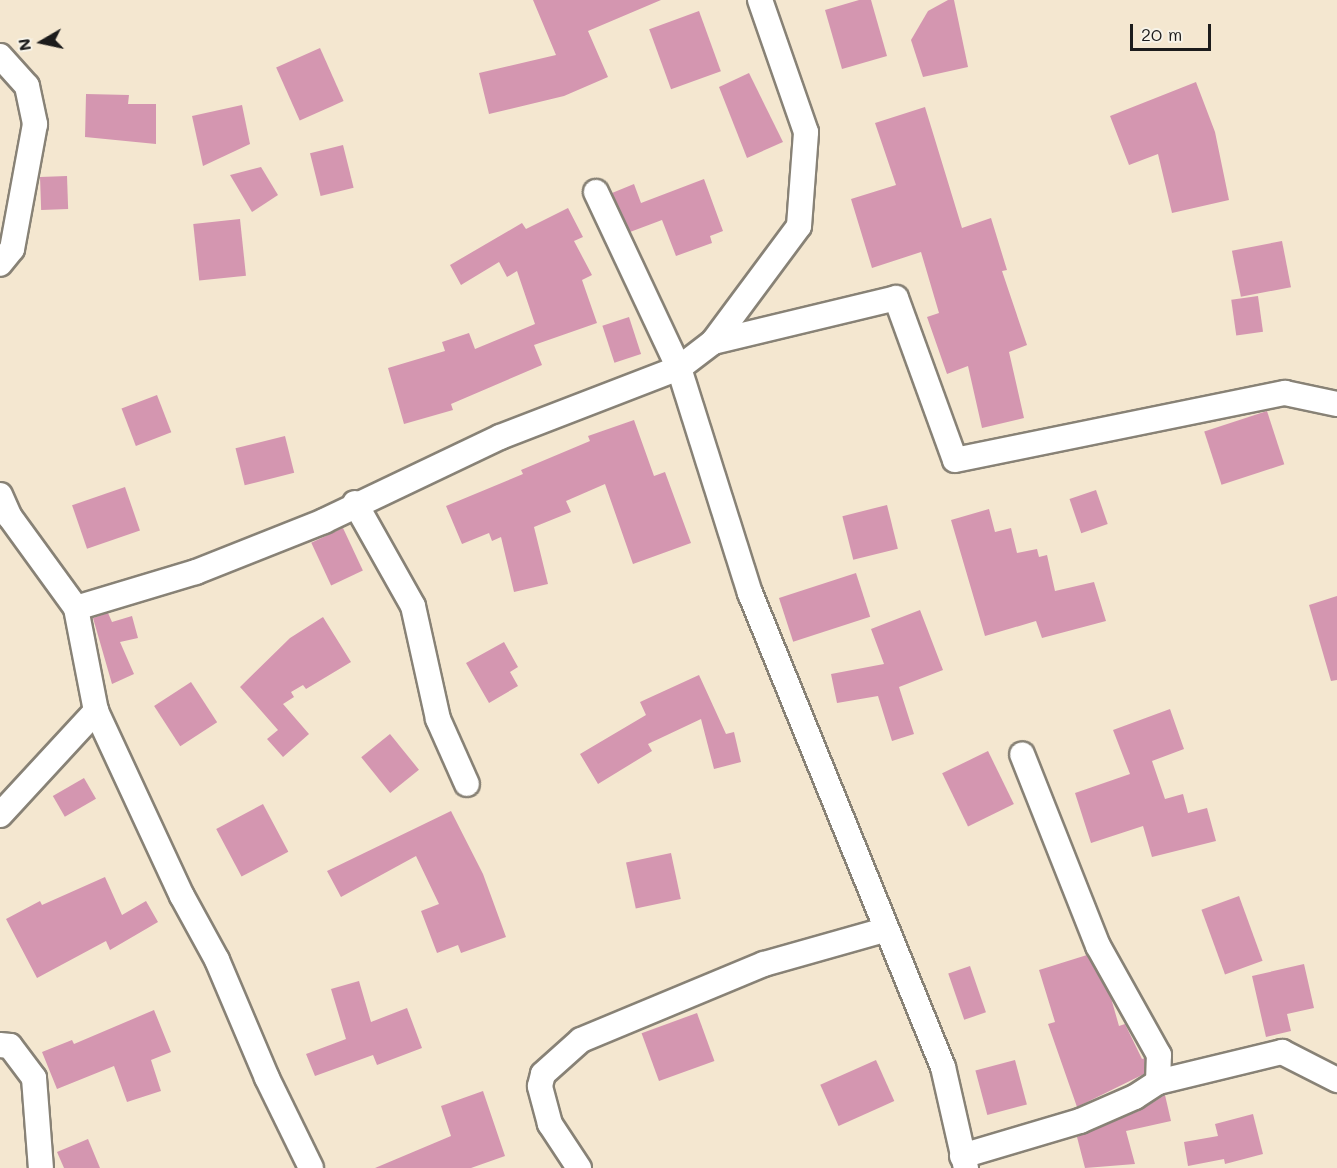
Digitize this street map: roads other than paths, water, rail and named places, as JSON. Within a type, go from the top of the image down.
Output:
[{"type":"street","points":[[76,608],[196,572],[324,521],[355,503],[500,437],[679,368],[713,342],[799,226],[806,132],[760,0]]},
{"type":"street","points":[[0,56],[27,86],[35,124],[12,249],[0,264]]},
{"type":"street","points":[[596,192],[679,368],[750,593],[884,930],[906,972],[943,1067],[964,1162],[1080,1121],[1135,1098],[1158,1082],[1282,1052],[1337,1080]]},
{"type":"street","points":[[713,342],[896,298],[955,460],[1285,393],[1337,404]]},
{"type":"street","points":[[0,495],[10,518],[76,608],[96,711],[182,896],[217,960],[267,1078],[311,1168]]},
{"type":"street","points":[[355,503],[413,606],[438,719],[467,784]]},
{"type":"street","points":[[0,815],[96,711]]},
{"type":"street","points":[[1022,754],[1098,946],[1160,1055],[1158,1082]]},
{"type":"street","points":[[579,1168],[550,1124],[540,1086],[543,1074],[581,1040],[764,964],[884,930]]},
{"type":"street","points":[[0,1045],[10,1046],[34,1078],[41,1168]]}]
